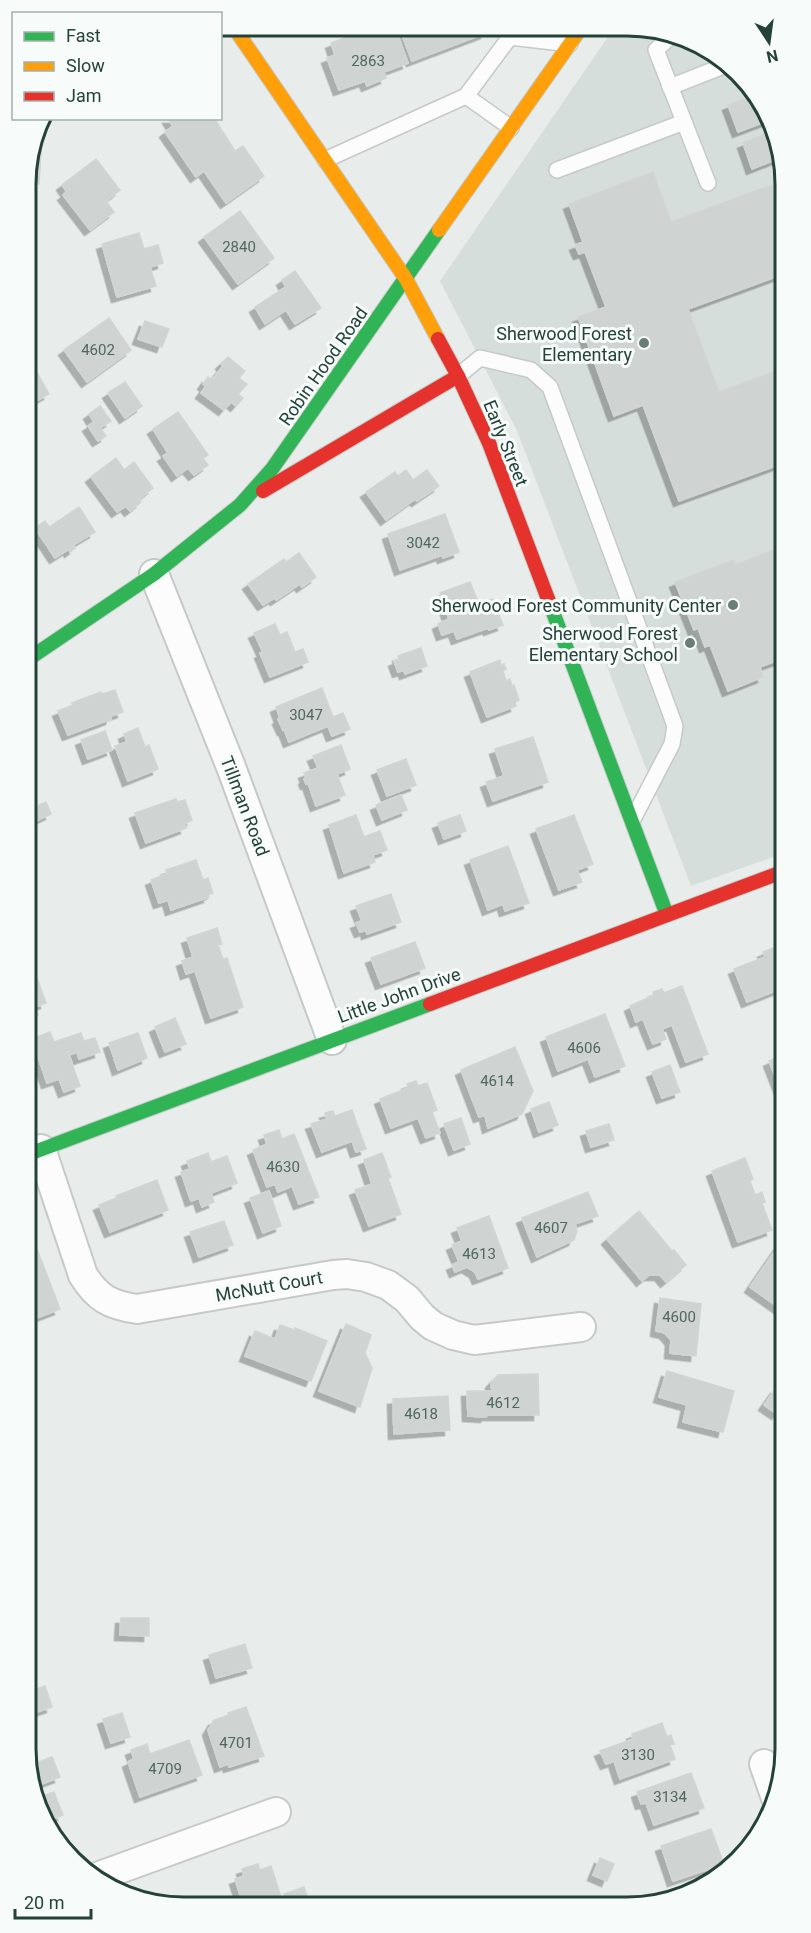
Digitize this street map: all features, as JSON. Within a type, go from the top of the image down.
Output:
[{"type":"street","name":"Early Street","points":[[240,36],[406,279],[458,376],[489,443],[667,915]]},
{"type":"street","name":"Robin Hood Road","points":[[36,654],[154,574],[240,505],[272,469],[576,36]]},
{"type":"street","points":[[240,505],[458,376]]},
{"type":"street","name":"Tillman Road","points":[[154,574],[231,767],[332,1040]]},
{"type":"street","name":"Little John Drive","points":[[36,1151],[775,876]]},
{"type":"street","name":"McNutt Court","points":[[36,1154],[83,1275],[91,1288],[105,1300],[118,1306],[137,1309],[347,1274],[366,1277],[388,1285],[407,1299],[432,1326],[453,1335],[474,1340],[582,1327]]},
{"type":"street","points":[[764,1764],[771,1783]]},
{"type":"street","points":[[105,1874],[276,1812]]},
{"type":"lane","points":[[325,160],[466,96],[510,36],[570,44]]},
{"type":"lane","points":[[665,41],[656,50],[708,183]]},
{"type":"lane","points":[[670,87],[718,68]]},
{"type":"lane","points":[[466,96],[511,128]]},
{"type":"lane","points":[[557,170],[684,122]]},
{"type":"lane","points":[[458,376],[480,358],[531,370],[550,387],[675,726],[672,744],[632,822]]},
{"type":"shaded area","name":"Sherwood Forest Elementary School","points":[[608,36],[646,37],[693,51],[732,79],[744,94],[764,127],[774,165],[775,856],[691,886],[517,431],[440,281]]},
{"type":"building","points":[[350,36],[398,36],[408,63],[384,72],[386,78],[367,86],[365,81],[339,90],[327,58],[335,55],[331,43]]},
{"type":"building","points":[[402,36],[478,36],[412,61]]},
{"type":"building","points":[[747,98],[762,123],[738,132],[728,105]]},
{"type":"building","points":[[169,120],[215,120],[235,151],[243,146],[264,176],[226,203],[204,171],[196,177],[165,132],[173,126]]},
{"type":"building","points":[[766,134],[773,161],[752,169],[743,143]]},
{"type":"building","points":[[42,144],[39,184],[36,184],[36,174]]},
{"type":"building","points":[[96,159],[120,190],[106,201],[114,212],[90,230],[63,195],[67,192],[62,185]]},
{"type":"building","name":"Sherwood Forest Elementary","points":[[653,172],[671,222],[775,184],[775,277],[688,309],[719,392],[775,371],[775,466],[679,501],[643,405],[614,416],[578,317],[606,307],[585,252],[579,254],[575,245],[583,242],[569,204]]},
{"type":"building","points":[[240,211],[274,258],[238,284],[204,237]]},
{"type":"building","points":[[139,233],[144,249],[158,245],[163,263],[150,267],[156,286],[117,297],[102,244]]},
{"type":"building","points":[[295,271],[321,308],[295,324],[286,310],[265,324],[255,307],[286,287],[282,280]]},
{"type":"building","points":[[109,318],[131,350],[87,382],[64,350]]},
{"type":"building","points":[[145,321],[169,329],[162,347],[138,339]]},
{"type":"building","points":[[228,357],[245,371],[239,378],[247,384],[238,394],[243,398],[236,406],[231,402],[224,410],[201,393],[208,377],[212,380]]},
{"type":"building","points":[[36,371],[49,394],[36,401]]},
{"type":"building","points":[[125,382],[142,406],[125,418],[108,393]]},
{"type":"building","points":[[100,406],[111,421],[100,428],[106,436],[98,441],[88,426],[94,422],[89,414]]},
{"type":"building","points":[[178,412],[208,455],[203,458],[208,465],[194,475],[188,468],[177,476],[163,456],[168,453],[153,429]]},
{"type":"building","points":[[116,458],[124,470],[134,462],[153,488],[139,499],[141,502],[130,511],[126,506],[117,512],[91,477]]},
{"type":"building","points":[[406,470],[413,480],[427,470],[439,486],[417,501],[415,499],[386,520],[366,492],[395,472],[398,476]]},
{"type":"building","points":[[79,507],[95,532],[73,545],[75,548],[70,552],[69,549],[55,558],[36,530],[45,521],[49,527]]},
{"type":"building","points":[[445,514],[459,552],[443,558],[442,555],[400,570],[388,534]]},
{"type":"building","name":"Sherwood Forest Community Center","points":[[775,549],[775,662],[760,667],[763,677],[728,691],[710,645],[705,647],[698,628],[694,630],[675,582],[733,560],[735,565]]},
{"type":"building","points":[[299,553],[316,577],[302,587],[300,584],[276,600],[274,598],[263,605],[248,584],[284,559],[286,562]]},
{"type":"building","points":[[470,582],[479,604],[493,599],[503,625],[457,639],[454,631],[442,635],[438,624],[449,619],[440,593]]},
{"type":"building","points":[[275,624],[280,635],[287,632],[295,652],[303,649],[308,662],[270,677],[260,653],[263,652],[254,633]]},
{"type":"building","points":[[421,648],[427,666],[405,674],[404,670],[398,672],[394,661],[399,659],[398,656]]},
{"type":"building","points":[[500,660],[501,666],[504,664],[506,669],[503,671],[506,681],[510,679],[519,700],[515,702],[516,706],[487,717],[470,672]]},
{"type":"building","points":[[322,688],[333,717],[343,713],[350,729],[332,736],[328,726],[289,742],[278,719],[280,718],[276,707]]},
{"type":"building","points":[[115,690],[123,712],[111,716],[111,719],[68,735],[58,711],[101,692],[102,694]]},
{"type":"building","points":[[138,728],[145,747],[149,745],[158,769],[128,781],[115,746],[127,742],[124,734]]},
{"type":"building","points":[[105,731],[112,750],[88,759],[81,740]]},
{"type":"building","points":[[533,737],[548,782],[493,801],[486,782],[504,776],[495,749]]},
{"type":"building","points":[[341,745],[350,769],[337,774],[345,795],[316,806],[308,783],[306,784],[304,779],[306,778],[304,773],[318,768],[313,756]]},
{"type":"building","points":[[406,759],[416,785],[387,796],[377,770]]},
{"type":"building","points":[[401,795],[407,810],[382,820],[376,805]]},
{"type":"building","points":[[176,799],[177,802],[185,800],[192,820],[184,824],[186,828],[146,843],[135,813]]},
{"type":"building","points":[[46,802],[51,814],[36,821],[36,806]]},
{"type":"building","points":[[356,815],[364,837],[380,831],[387,850],[373,855],[375,862],[344,873],[329,825]]},
{"type":"building","points":[[460,815],[466,831],[444,839],[438,823]]},
{"type":"building","points":[[574,815],[593,864],[577,870],[582,882],[559,890],[536,829]]},
{"type":"building","points":[[508,846],[529,903],[505,911],[503,904],[488,910],[470,860]]},
{"type":"building","points":[[196,860],[203,880],[208,878],[213,893],[208,895],[209,897],[171,910],[168,900],[159,903],[151,880],[167,874],[166,870]]},
{"type":"building","points":[[391,894],[401,922],[367,934],[366,930],[360,932],[356,923],[362,921],[356,906]]},
{"type":"building","points":[[217,928],[222,944],[218,945],[223,959],[227,958],[243,1007],[211,1018],[195,971],[186,974],[182,961],[193,957],[187,938]]},
{"type":"building","points":[[415,942],[425,968],[381,984],[371,958]]},
{"type":"building","points":[[775,947],[775,991],[747,1002],[734,969],[765,957],[763,952]]},
{"type":"building","points":[[36,975],[46,1003],[36,1007]]},
{"type":"building","points":[[682,986],[708,1054],[686,1062],[672,1025],[662,1029],[666,1039],[653,1044],[643,1019],[636,1022],[630,1006],[654,995],[653,992],[662,989],[664,993]]},
{"type":"building","points":[[605,1014],[625,1066],[595,1077],[588,1059],[558,1071],[546,1037]]},
{"type":"building","points":[[175,1018],[186,1044],[165,1052],[155,1027]]},
{"type":"building","points":[[50,1032],[54,1042],[81,1033],[84,1041],[95,1038],[100,1052],[79,1059],[77,1052],[69,1055],[80,1086],[64,1092],[59,1079],[47,1083],[36,1051],[36,1037]]},
{"type":"building","points":[[138,1033],[147,1058],[118,1070],[109,1043]]},
{"type":"building","points":[[515,1047],[533,1091],[522,1114],[488,1128],[485,1115],[479,1117],[461,1070]]},
{"type":"building","points":[[775,1058],[775,1076],[769,1061]]},
{"type":"building","points":[[670,1065],[680,1092],[662,1098],[652,1072]]},
{"type":"building","points":[[416,1081],[418,1086],[427,1083],[437,1110],[432,1112],[440,1133],[426,1138],[418,1118],[391,1128],[380,1099],[408,1088],[407,1084]]},
{"type":"building","points":[[549,1102],[558,1125],[539,1132],[531,1109]]},
{"type":"building","points":[[352,1110],[366,1149],[356,1152],[352,1141],[322,1152],[311,1124],[327,1119],[325,1113],[333,1111],[335,1116]]},
{"type":"building","points":[[461,1118],[470,1144],[454,1150],[444,1124]]},
{"type":"building","points":[[609,1124],[614,1140],[591,1147],[586,1131]]},
{"type":"building","points":[[279,1130],[282,1139],[294,1134],[319,1197],[299,1204],[292,1186],[278,1192],[275,1184],[267,1187],[253,1150],[267,1144],[264,1135]]},
{"type":"building","points":[[208,1153],[211,1162],[227,1156],[237,1183],[211,1193],[214,1202],[202,1207],[199,1198],[191,1201],[181,1172],[190,1169],[187,1161]]},
{"type":"building","points":[[382,1153],[401,1214],[369,1226],[355,1190],[372,1184],[364,1160]]},
{"type":"building","points":[[745,1158],[753,1179],[750,1181],[755,1195],[762,1192],[765,1202],[762,1203],[772,1230],[738,1242],[712,1171]]},
{"type":"building","points":[[157,1180],[168,1210],[110,1232],[99,1205]]},
{"type":"building","points":[[269,1191],[281,1226],[263,1233],[250,1198]]},
{"type":"building","points":[[588,1192],[598,1216],[575,1224],[577,1231],[574,1240],[537,1257],[522,1218]]},
{"type":"building","points":[[639,1211],[686,1265],[666,1282],[660,1275],[649,1275],[642,1281],[607,1239]]},
{"type":"building","points":[[489,1216],[508,1268],[478,1279],[475,1272],[467,1267],[455,1272],[452,1265],[459,1262],[452,1245],[462,1241],[457,1228]]},
{"type":"building","points":[[224,1221],[233,1245],[199,1257],[190,1232]]},
{"type":"building","points":[[36,1246],[60,1309],[36,1318]]},
{"type":"building","points":[[775,1251],[775,1305],[750,1287]]},
{"type":"building","points":[[660,1298],[701,1304],[696,1356],[670,1353],[671,1340],[665,1333],[656,1331]]},
{"type":"building","points":[[346,1324],[371,1335],[365,1353],[372,1368],[360,1407],[319,1391]]},
{"type":"building","points":[[280,1325],[294,1330],[295,1328],[327,1341],[311,1381],[245,1356],[255,1331],[275,1339]]},
{"type":"building","points":[[667,1371],[734,1391],[723,1432],[683,1422],[687,1405],[659,1397]]},
{"type":"building","points":[[538,1374],[539,1415],[468,1416],[467,1391],[492,1391],[491,1383],[498,1375]]},
{"type":"building","points":[[775,1389],[775,1413],[764,1405]]},
{"type":"building","points":[[448,1396],[450,1430],[394,1434],[393,1399]]},
{"type":"building","points":[[121,1618],[149,1618],[149,1636],[120,1635]]},
{"type":"building","points":[[245,1644],[252,1668],[216,1678],[209,1655]]},
{"type":"building","points":[[45,1686],[52,1707],[36,1712],[36,1689]]},
{"type":"building","points":[[246,1707],[264,1756],[229,1767],[228,1764],[220,1767],[208,1730],[214,1720]]},
{"type":"building","points":[[122,1713],[130,1737],[111,1743],[103,1719]]},
{"type":"building","points":[[662,1723],[667,1737],[671,1735],[674,1744],[670,1745],[675,1759],[620,1779],[614,1761],[606,1764],[600,1751],[633,1739],[632,1734]]},
{"type":"building","points":[[189,1740],[202,1775],[140,1797],[128,1762],[134,1759],[131,1750],[147,1744],[150,1754]]},
{"type":"building","points":[[52,1757],[60,1777],[40,1784],[37,1763]]},
{"type":"building","points":[[691,1773],[704,1808],[654,1825],[646,1803],[641,1804],[637,1792]]},
{"type":"building","points":[[54,1792],[63,1815],[54,1819],[44,1795]]},
{"type":"building","points":[[711,1829],[723,1861],[716,1867],[673,1881],[661,1846]]},
{"type":"building","points":[[600,1858],[614,1864],[607,1881],[593,1875]]},
{"type":"building","points":[[258,1864],[260,1870],[271,1866],[281,1897],[241,1897],[235,1879],[244,1876],[242,1869]]},
{"type":"building","points":[[304,1887],[308,1897],[285,1897],[284,1894]]},
{"type":"traffic: fast","points":[[36,654],[154,574],[240,505],[272,469],[439,230]]},
{"type":"traffic: fast","points":[[548,599],[667,915]]},
{"type":"traffic: fast","points":[[36,1151],[430,1004]]},
{"type":"traffic: slow","points":[[240,36],[406,279],[438,339]]},
{"type":"traffic: slow","points":[[439,230],[575,36]]},
{"type":"traffic: jam","points":[[438,339],[489,443],[548,599]]},
{"type":"traffic: jam","points":[[263,491],[458,376]]},
{"type":"traffic: jam","points":[[430,1004],[775,875]]},
{"type":"place","name":"Sherwood Forest Elementary","points":[[644,343]]},
{"type":"place","name":"Sherwood Forest Community Center","points":[[733,605]]},
{"type":"place","name":"Sherwood Forest Elementary School","points":[[690,643]]}]
